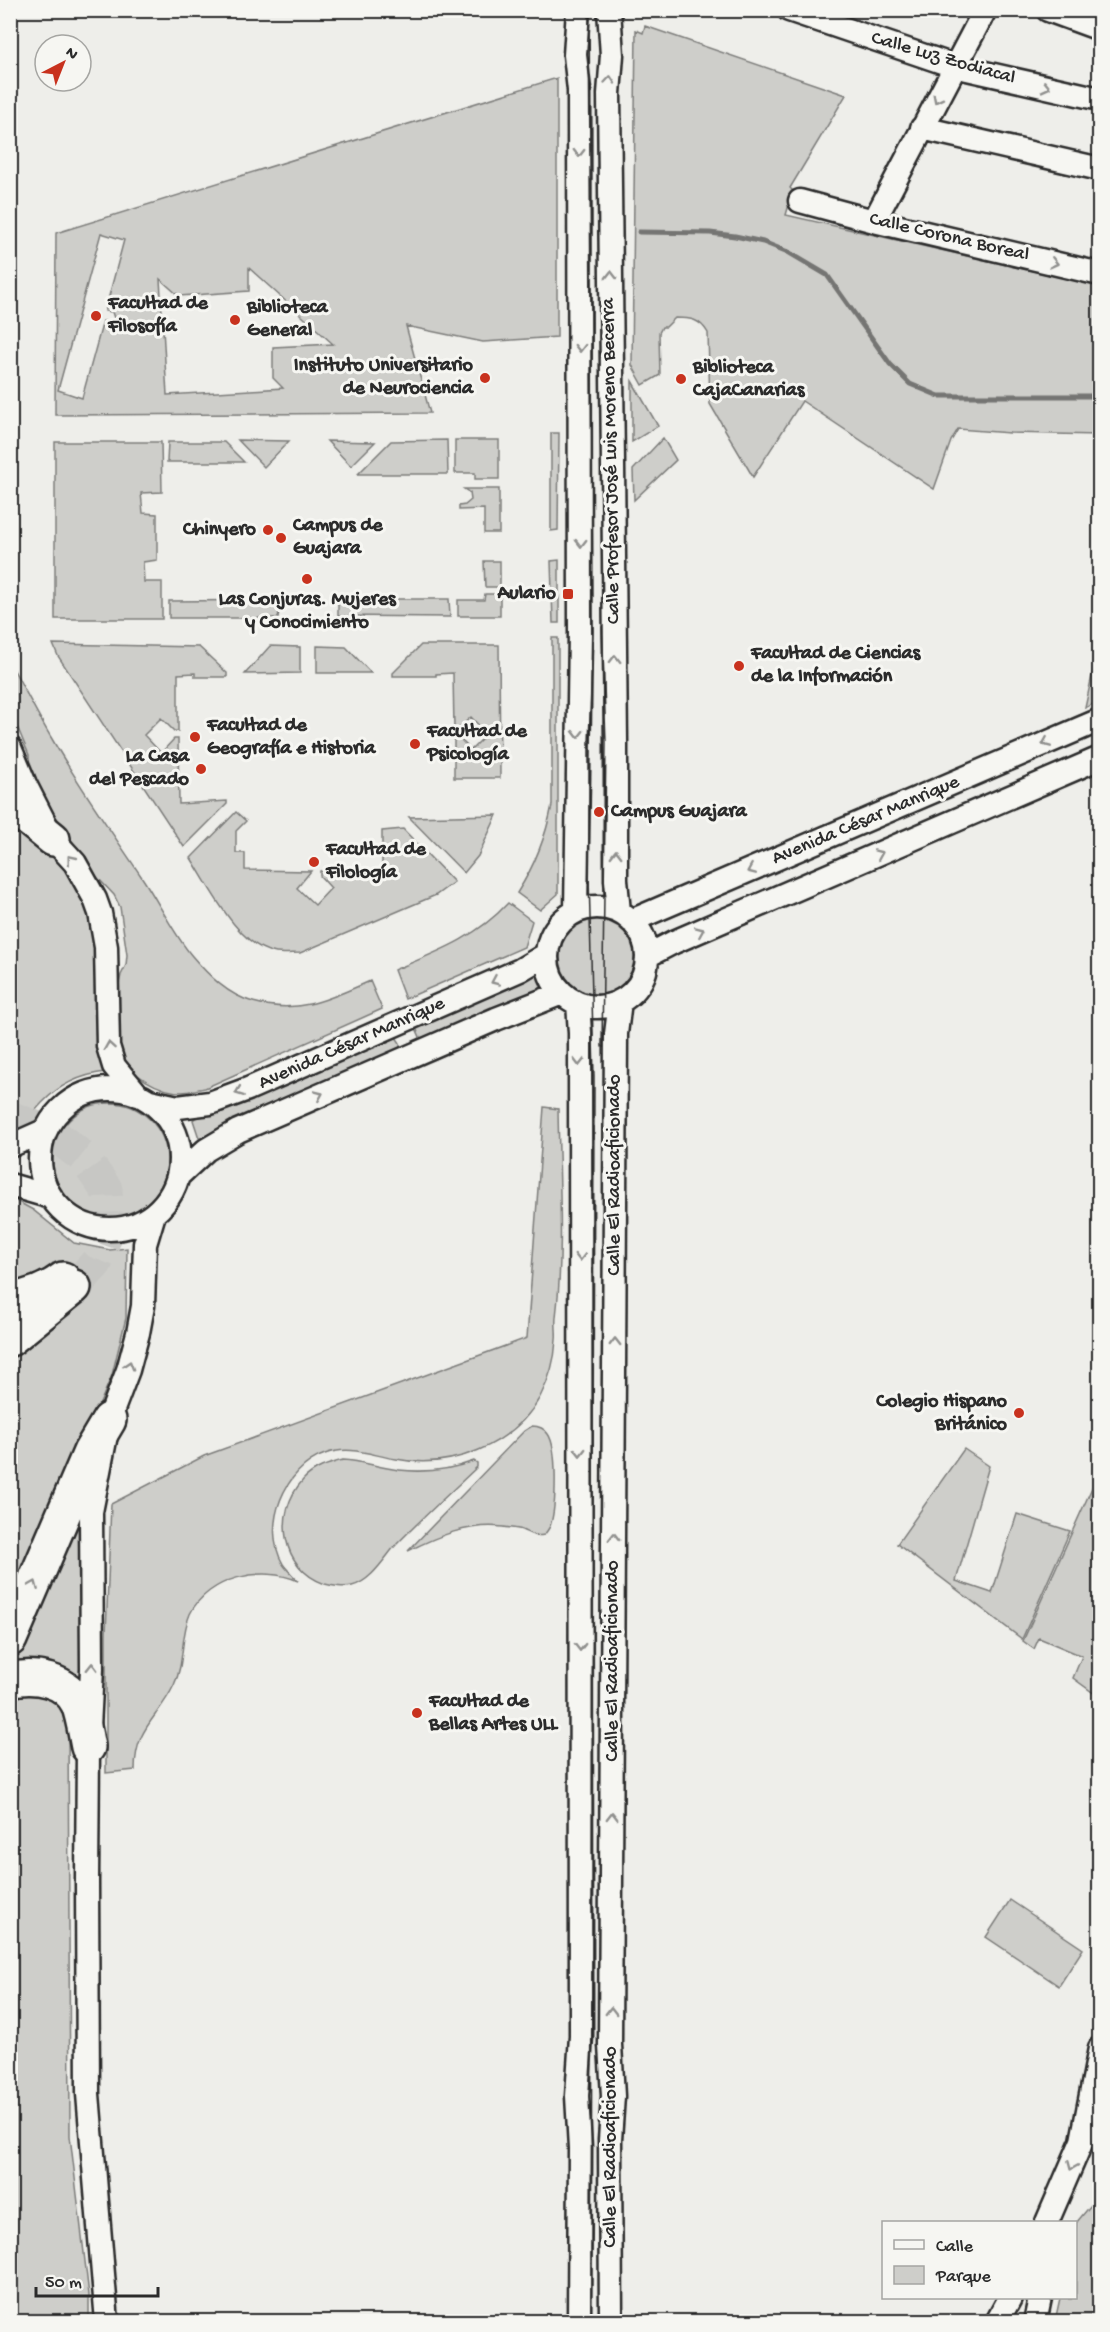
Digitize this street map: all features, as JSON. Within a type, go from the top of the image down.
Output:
[{"type":"highway","points":[[10,804],[53,839]]},
{"type":"highway","points":[[10,1300],[31,1297],[71,1281],[10,1339]]},
{"type":"highway","points":[[10,1639],[90,1452],[109,1420]]},
{"type":"highway","points":[[10,1680],[36,1677],[61,1685],[77,1703],[88,1747]]},
{"type":"street","name":"Calle Profesor José Luis Moreno Becerra","points":[[576,911],[580,632],[579,90],[574,55],[578,10]]},
{"type":"street","name":"Calle Profesor José Luis Moreno Becerra","points":[[609,10],[612,55],[609,142],[616,880],[625,916]]},
{"type":"street","name":"Calle Luz Zodiacal","points":[[789,10],[954,66],[1100,99]]},
{"type":"street","points":[[874,221],[985,10]]},
{"type":"street","points":[[1048,10],[1100,29]]},
{"type":"street","points":[[922,128],[1100,169]]},
{"type":"street","name":"Calle Corona Boreal","points":[[800,201],[874,221],[1100,274]]},
{"type":"street","name":"Avenida César Manrique","points":[[625,916],[941,789],[1100,720]]},
{"type":"street","points":[[10,748],[53,839],[79,870],[100,913],[107,955],[108,1046],[114,1066],[144,1098],[165,1116],[176,1134],[180,1155],[178,1176],[170,1197],[154,1214],[140,1223],[125,1228],[91,1227],[69,1215],[51,1197],[42,1176],[40,1152],[46,1130],[62,1108],[85,1094],[112,1089],[144,1098]]},
{"type":"street","name":"Avenida César Manrique","points":[[647,956],[674,942],[1100,758]]},
{"type":"street","points":[[941,789],[955,820]]},
{"type":"street","points":[[597,908],[625,916],[643,937],[647,956],[640,983],[632,993],[620,1001],[603,1007],[570,998],[550,975],[547,954],[555,929],[576,911],[597,908]]},
{"type":"street","name":"Avenida César Manrique","points":[[144,1098],[178,1107],[210,1103],[248,1089],[509,975],[547,954]]},
{"type":"street","name":"Avenida César Manrique","points":[[178,1176],[206,1150],[238,1131],[475,1028],[570,998]]},
{"type":"street","name":"Calle El Radioaficionado","points":[[570,998],[580,1033],[581,1989],[577,2096],[580,2148],[579,2322]]},
{"type":"street","name":"Calle El Radioaficionado","points":[[611,2322],[610,2140],[613,2096],[610,2033],[616,1046],[620,1001]]},
{"type":"street","points":[[10,1146],[46,1130]]},
{"type":"street","points":[[10,1185],[51,1197]]},
{"type":"street","points":[[107,2322],[88,2094],[88,1747],[92,1670],[91,1512],[109,1420],[128,1370],[138,1333],[143,1306],[145,1244],[154,1214]]},
{"type":"street","points":[[1050,2220],[1082,2142],[1100,2048]]},
{"type":"street","points":[[998,2322],[1010,2299]]},
{"type":"street","points":[[1035,2322],[1040,2299]]},
{"type":"green space","points":[[645,26],[846,95],[790,188],[793,191],[786,215],[1099,286],[1099,435],[958,429],[951,441],[934,489],[802,401],[753,477],[710,404],[708,333],[702,325],[690,319],[675,318],[666,327],[662,327],[659,333],[660,375],[643,385],[632,365],[636,30],[643,33]]},
{"type":"green space","points":[[557,78],[557,337],[483,342],[406,326],[430,413],[55,415],[56,233]],"holes":[[[101,233],[124,240],[105,311],[112,312],[114,318],[110,322],[103,321],[82,398],[58,390]],[[249,268],[333,344],[273,347],[273,378],[283,388],[167,395],[160,279],[179,296],[249,291]]]},
{"type":"green space","points":[[632,381],[658,426],[632,442]]},
{"type":"green space","points":[[551,433],[559,433],[558,530],[551,531]]},
{"type":"green space","points":[[663,438],[676,460],[634,500],[633,470]]},
{"type":"green space","points":[[238,440],[289,441],[264,467]]},
{"type":"green space","points":[[447,440],[448,474],[358,474],[391,441]]},
{"type":"green space","points":[[455,440],[499,440],[499,479],[475,479],[475,473],[455,473]]},
{"type":"green space","points":[[327,441],[375,442],[351,466]]},
{"type":"green space","points":[[55,442],[161,442],[162,492],[141,493],[143,513],[157,514],[157,560],[143,562],[144,582],[162,582],[162,619],[55,619]]},
{"type":"green space","points":[[168,442],[224,442],[244,462],[167,462]]},
{"type":"green space","points":[[464,489],[499,489],[499,533],[484,533],[484,509],[459,510],[459,506],[471,500],[470,493]]},
{"type":"green space","points":[[559,560],[559,623],[553,623],[551,561]]},
{"type":"green space","points":[[484,561],[500,561],[500,587],[485,587]]},
{"type":"green space","points":[[485,594],[500,594],[500,616],[458,616],[458,600],[484,600]]},
{"type":"green space","points":[[338,599],[449,599],[450,617],[338,616]]},
{"type":"green space","points":[[281,600],[278,618],[169,618],[169,601]]},
{"type":"green space","points":[[552,638],[558,638],[558,894],[540,910],[517,893],[539,850],[552,805]]},
{"type":"green space","points":[[1099,643],[1099,701],[1085,708]]},
{"type":"green space","points":[[53,644],[199,647],[227,673],[227,677],[195,677],[195,673],[178,674],[178,731],[174,731],[161,718],[144,735],[161,753],[174,739],[178,739],[179,804],[227,801],[227,804],[184,847],[58,656]]},
{"type":"green space","points":[[421,645],[499,645],[500,778],[454,778],[454,737],[458,737],[471,750],[487,734],[471,717],[459,728],[454,728],[453,673],[436,674],[436,676],[393,676],[393,673]]},
{"type":"green space","points":[[270,646],[300,647],[300,673],[245,674]]},
{"type":"green space","points":[[317,646],[346,647],[371,673],[317,673]]},
{"type":"green space","points":[[10,663],[62,757],[185,947],[212,977],[227,990],[244,999],[270,1006],[285,1007],[327,999],[370,981],[382,1009],[205,1088],[188,1092],[164,1089],[146,1081],[131,1069],[121,1054],[118,1038],[119,984],[127,955],[120,907],[114,895],[97,877],[86,857],[76,847],[36,786],[29,768],[29,755],[11,712]]},
{"type":"green space","points":[[236,812],[246,821],[236,831],[236,853],[245,853],[245,870],[311,871],[297,888],[315,905],[331,888],[320,876],[320,871],[382,870],[382,831],[403,829],[454,882],[436,895],[300,953],[276,953],[263,949],[238,929],[216,900],[191,858]]},
{"type":"green space","points":[[11,814],[40,839],[77,882],[96,931],[107,1068],[105,1072],[79,1078],[63,1086],[11,1132]]},
{"type":"green space","points":[[497,815],[478,856],[464,873],[409,817]]},
{"type":"green space","points":[[508,903],[532,921],[524,947],[405,999],[394,970],[469,935],[483,926]]},
{"type":"green space","points":[[597,920],[611,923],[623,931],[631,943],[634,957],[631,971],[623,983],[611,991],[597,994],[583,991],[571,983],[563,971],[560,957],[563,943],[571,931],[583,923]]},
{"type":"green space","points":[[529,975],[538,977],[542,984],[539,992],[429,1041],[421,1039],[416,1028]]},
{"type":"green space","points":[[389,1036],[396,1037],[400,1043],[400,1049],[396,1055],[204,1138],[199,1138],[193,1120],[196,1117]]},
{"type":"green space","points":[[110,1103],[132,1108],[150,1120],[162,1138],[167,1160],[162,1182],[150,1200],[132,1212],[110,1217],[88,1212],[70,1200],[58,1182],[53,1160],[58,1138],[70,1120],[88,1108]]},
{"type":"green space","points":[[544,1107],[558,1109],[560,1239],[555,1347],[551,1369],[540,1397],[514,1429],[478,1451],[437,1461],[416,1462],[360,1452],[334,1451],[311,1461],[298,1472],[280,1500],[275,1533],[277,1549],[283,1564],[298,1581],[269,1574],[238,1578],[223,1583],[198,1601],[187,1623],[177,1677],[168,1697],[143,1733],[136,1755],[135,1770],[106,1773],[106,1634],[111,1504],[204,1456],[527,1338]]},
{"type":"green space","points":[[11,1198],[33,1210],[74,1243],[110,1250],[127,1248],[126,1318],[112,1375],[11,1614],[11,1361],[33,1336],[83,1295],[53,1263],[34,1278],[11,1283]]},
{"type":"green space","points":[[537,1426],[546,1432],[553,1451],[555,1477],[553,1515],[551,1525],[544,1535],[535,1535],[512,1528],[478,1527],[442,1536],[408,1551],[524,1431]]},
{"type":"green space","points":[[964,1449],[989,1466],[956,1581],[992,1593],[1017,1514],[1070,1531],[1022,1639],[897,1544]]},
{"type":"green space","points":[[343,1460],[409,1471],[447,1469],[474,1461],[477,1467],[395,1546],[371,1575],[352,1586],[342,1587],[325,1584],[310,1577],[299,1566],[286,1539],[285,1523],[294,1493],[303,1480],[317,1469]]},
{"type":"green space","points":[[1099,1472],[1099,1697],[1073,1678],[1082,1656],[1039,1638],[1034,1649],[1023,1641]]},
{"type":"green space","points":[[82,1492],[81,1695],[11,1669],[11,1658]]},
{"type":"green space","points":[[10,1693],[48,1693],[61,1707],[68,1721],[70,2136],[89,2295],[89,2321],[11,2322]]},
{"type":"green space","points":[[1010,1900],[1083,1949],[1059,1986],[986,1937]]},
{"type":"green space","points":[[1099,2185],[1099,2321],[1055,2321],[1060,2299],[1077,2299],[1077,2222],[1097,2198]]},
{"type":"waterway","points":[[639,232],[710,233],[735,236],[763,242],[788,252],[827,275],[890,364],[910,384],[939,396],[1100,396]]},
{"type":"tunnel","points":[[10,1117],[53,1134],[83,1157],[106,1189],[108,1230],[96,1263],[74,1287]]},
{"type":"tram line","points":[[589,10],[593,632],[589,743],[589,877],[594,1077],[591,2322]]},
{"type":"tram line","points":[[602,627],[606,743],[602,1047]]},
{"type":"place","name":"Facultad de Filosofía","points":[[96,316]]},
{"type":"place","name":"Biblioteca General","points":[[235,320]]},
{"type":"place","name":"Instituto Universitario de Neurociencia","points":[[485,378]]},
{"type":"place","name":"Biblioteca CajaCanarias","points":[[681,379]]},
{"type":"place","name":"Chinyero","points":[[268,530]]},
{"type":"place","name":"Campus de Guajara","points":[[281,538]]},
{"type":"place","name":"Las Conjuras. Mujeres y Conocimiento","points":[[307,579]]},
{"type":"place","name":"Aulario","points":[[568,594]]},
{"type":"place","name":"Facultad de Ciencias de la Información","points":[[739,666]]},
{"type":"place","name":"Facultad de Geografía e Historia","points":[[195,737]]},
{"type":"place","name":"Facultad de Psicología","points":[[415,744]]},
{"type":"place","name":"La Casa del Pescado","points":[[201,769]]},
{"type":"place","name":"Campus Guajara","points":[[599,812]]},
{"type":"place","name":"Facultad de Filología","points":[[314,862]]},
{"type":"place","name":"Colegio Hispano Británico","points":[[1019,1413]]},
{"type":"place","name":"Facultad de Bellas Artes ULL","points":[[417,1713]]}]
